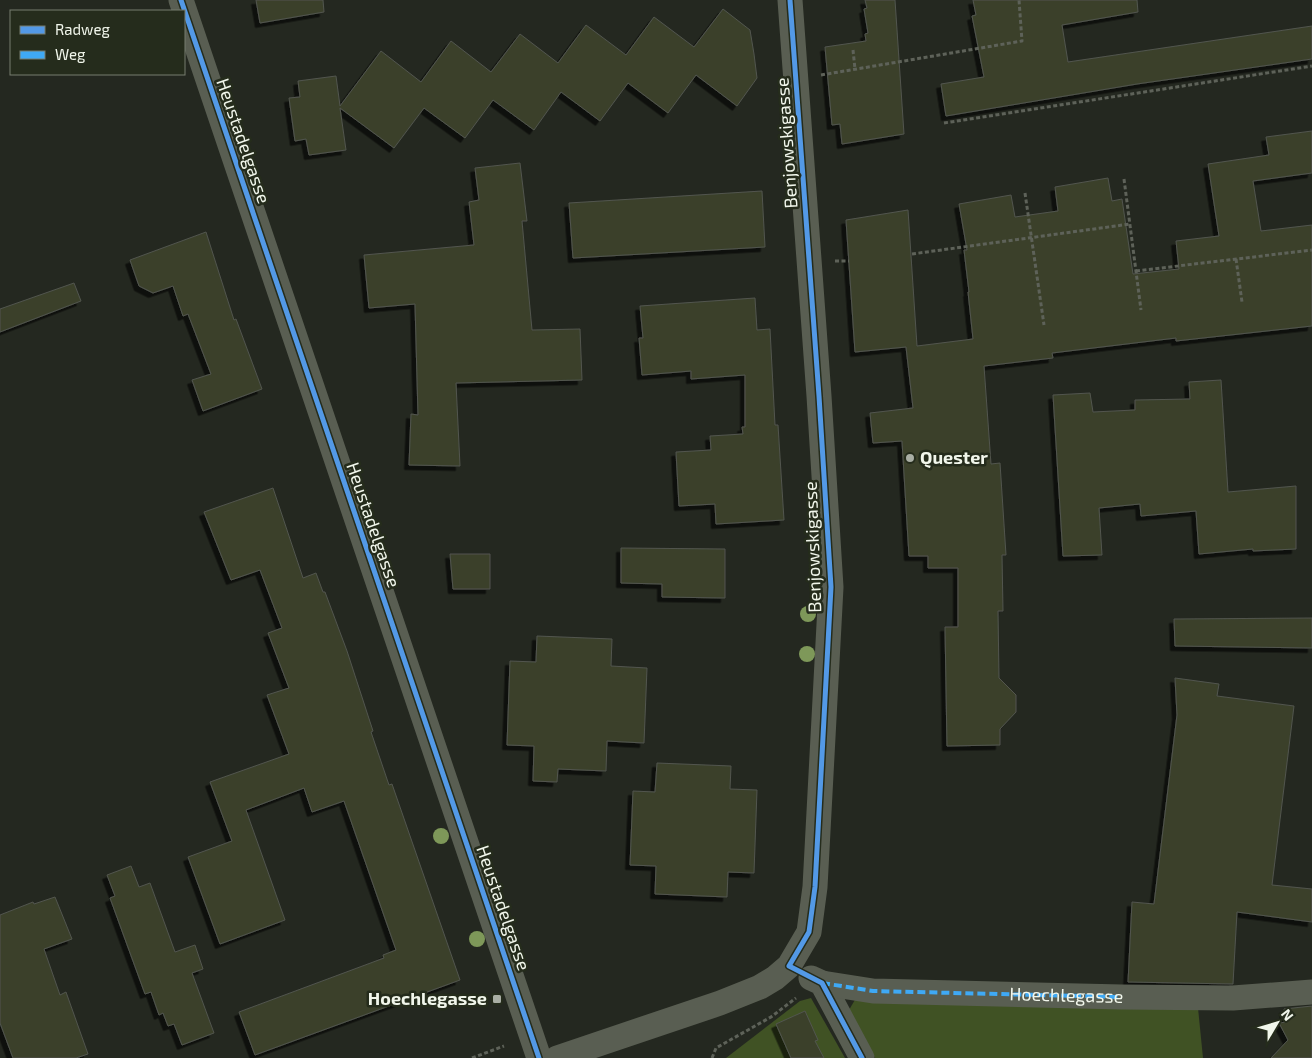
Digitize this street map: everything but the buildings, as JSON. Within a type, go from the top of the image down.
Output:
[{"type":"street","name":"Benjowskigasse","points":[[789,966],[809,932],[815,887],[831,587],[790,0]]},
{"type":"street","name":"Heustadelgasse","points":[[185,12],[539,1058]]},
{"type":"street","points":[[557,1058],[720,1003],[775,978],[789,966],[822,983],[862,1058]]},
{"type":"street","name":"Hoechlegasse","points":[[822,983],[872,990],[1122,997],[1233,998],[1312,992]]},
{"type":"path","points":[[813,76],[1022,41],[1019,0]]},
{"type":"path","points":[[853,50],[855,69]]},
{"type":"path","points":[[944,123],[1312,66]]},
{"type":"path","points":[[1124,179],[1141,310]]},
{"type":"path","points":[[1025,193],[1044,325]]},
{"type":"path","points":[[912,254],[1130,224]]},
{"type":"path","points":[[1136,271],[1312,250]]},
{"type":"path","points":[[1236,259],[1242,302]]},
{"type":"path","points":[[712,1058],[716,1048],[772,1016],[798,997],[809,994],[822,983]]},
{"type":"path","points":[[472,1058],[504,1046]]},
{"type":"green space","points":[[811,998],[845,1058],[726,1058],[800,1001]]},
{"type":"green space","points":[[856,998],[1198,1008],[1203,1058],[875,1058],[849,1010]]},
{"type":"marked path","points":[[822,983],[873,991],[1122,997]]},
{"type":"cycle path","points":[[181,0],[184,10]]},
{"type":"cycle path","points":[[790,0],[831,587],[815,887],[809,932],[789,966],[822,983],[862,1058]]},
{"type":"cycle path","points":[[185,12],[539,1058]]},
{"type":"place","name":"Quester","points":[[910,458]]},
{"type":"place","name":"Hoechlegasse","points":[[497,999]]}]
